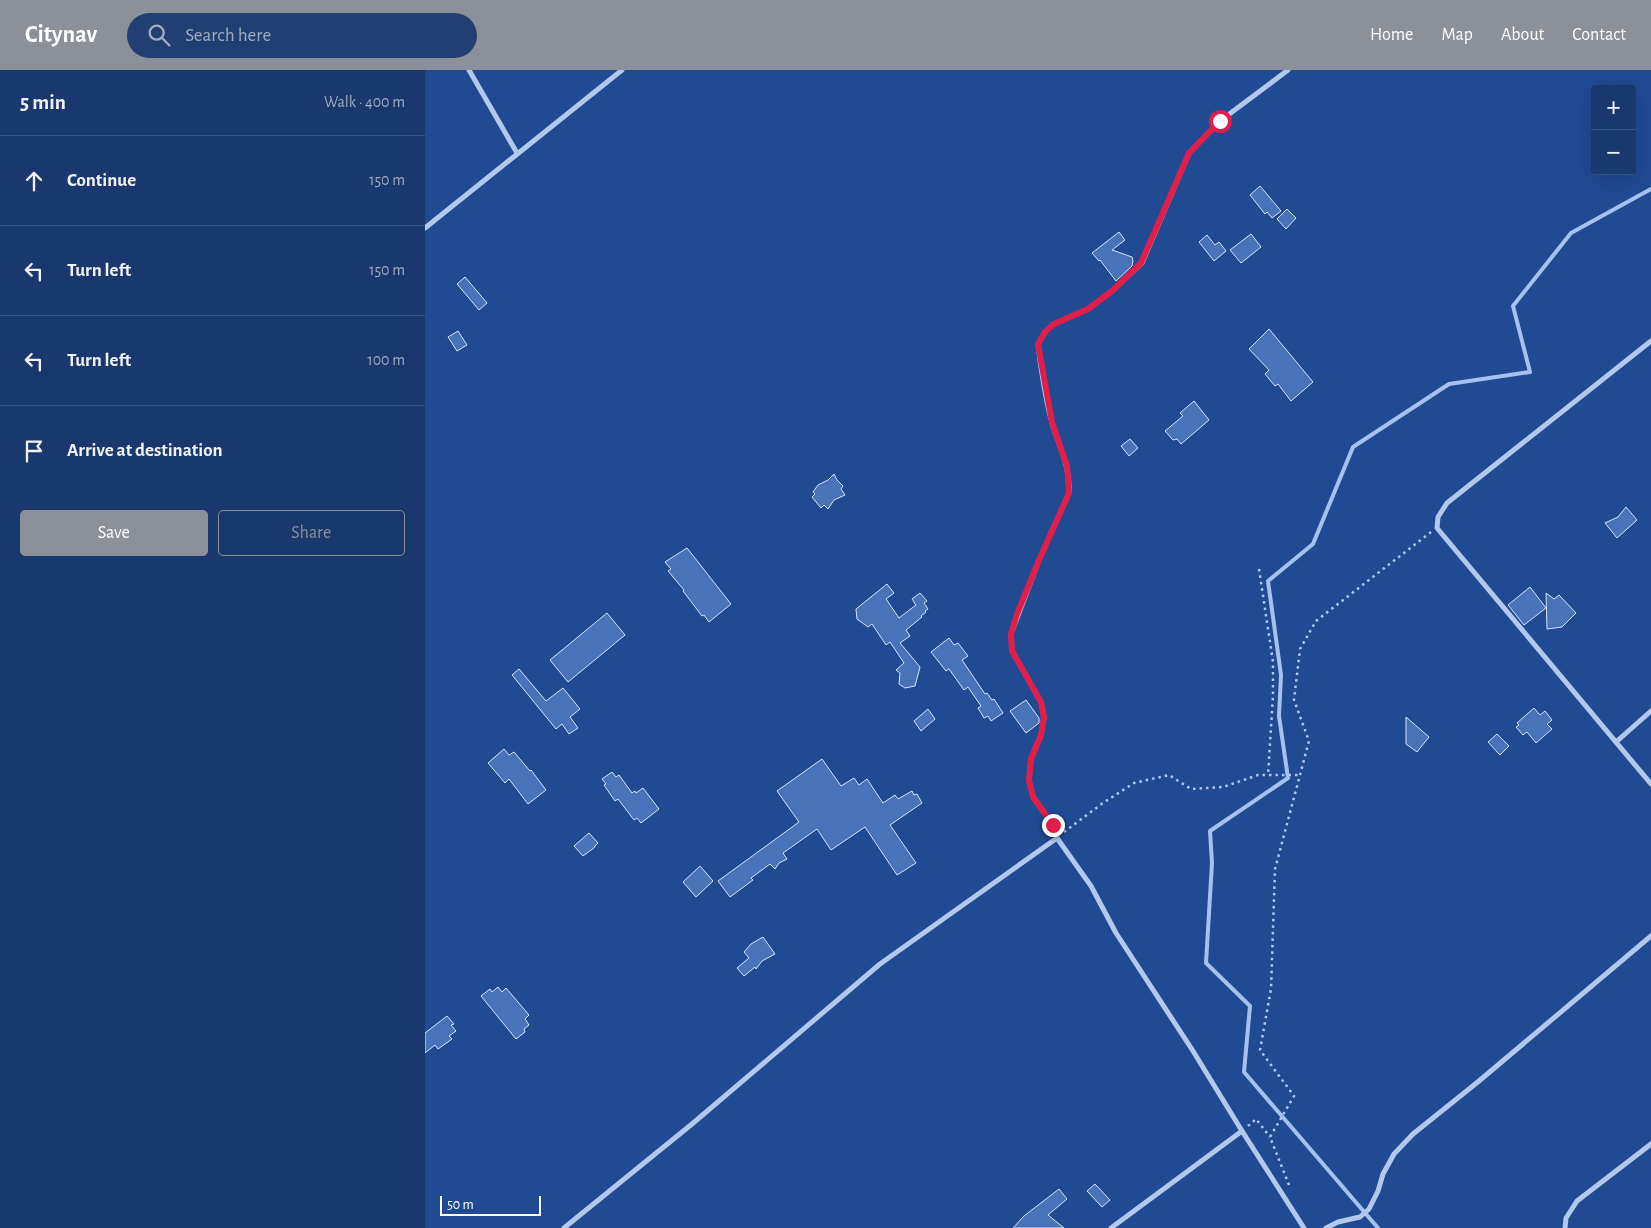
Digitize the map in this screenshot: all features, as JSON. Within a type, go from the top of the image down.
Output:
[{"type":"street","points":[[469,70],[517,153]]},
{"type":"street","points":[[425,228],[622,70]]},
{"type":"street","points":[[1288,70],[1220,121],[1189,153],[1141,263],[1112,291],[1088,309],[1054,324],[1045,332],[1038,344],[1052,422],[1067,466],[1069,493],[1039,560],[1011,634],[1012,651],[1041,702],[1044,717],[1041,735],[1031,759],[1029,780],[1033,797],[1053,825],[1057,838],[1091,886],[1116,933],[1193,1051],[1241,1131],[1304,1228]]},
{"type":"street","points":[[1651,341],[1447,503],[1438,517],[1437,528],[1651,784]]},
{"type":"street","points":[[1615,742],[1651,712]]},
{"type":"street","points":[[564,1228],[692,1124],[879,964],[1057,838]]},
{"type":"street","points":[[1326,1228],[1338,1222],[1360,1217],[1369,1208],[1378,1191],[1383,1174],[1394,1154],[1413,1134],[1651,936]]},
{"type":"street","points":[[1111,1228],[1241,1131]]},
{"type":"street","points":[[1565,1228],[1565,1218],[1577,1201],[1651,1144]]},
{"type":"path","points":[[1269,1137],[1294,1096],[1260,1050],[1271,988],[1275,869],[1309,741],[1294,700],[1300,649],[1316,621],[1437,528]]},
{"type":"path","points":[[1259,569],[1273,662],[1273,696],[1268,775]]},
{"type":"path","points":[[1057,838],[1103,803],[1134,783],[1169,775],[1191,789],[1223,787],[1258,776],[1300,775]]},
{"type":"path","points":[[1241,1131],[1256,1119],[1269,1137],[1291,1192]]},
{"type":"building","points":[[1260,186],[1281,211],[1272,218],[1267,212],[1265,214],[1250,195]]},
{"type":"building","points":[[1287,209],[1296,218],[1286,229],[1277,219]]},
{"type":"building","points":[[1119,232],[1125,240],[1112,250],[1132,257],[1133,261],[1132,266],[1116,281],[1100,260],[1092,253]]},
{"type":"building","points":[[1251,234],[1261,247],[1241,263],[1230,250]]},
{"type":"building","points":[[1207,235],[1215,245],[1219,242],[1226,251],[1214,261],[1199,242]]},
{"type":"building","points":[[465,277],[487,303],[479,310],[457,284]]},
{"type":"building","points":[[1269,329],[1313,382],[1291,401],[1278,384],[1275,386],[1265,374],[1269,370],[1249,349]]},
{"type":"building","points":[[458,331],[467,345],[457,351],[448,337]]},
{"type":"building","points":[[1194,401],[1209,420],[1181,444],[1177,439],[1173,440],[1165,431],[1183,416],[1180,413]]},
{"type":"building","points":[[1130,439],[1138,448],[1129,456],[1121,446]]},
{"type":"building","points":[[834,474],[843,486],[841,489],[845,495],[834,500],[828,509],[824,505],[821,508],[812,497],[815,494],[813,492],[818,485],[828,480]]},
{"type":"building","points":[[1626,507],[1637,520],[1617,538],[1605,523],[1618,517]]},
{"type":"building","points":[[687,548],[731,604],[709,622],[704,615],[702,616],[668,571],[671,569],[665,562]]},
{"type":"building","points":[[887,584],[894,593],[886,599],[899,618],[916,605],[912,599],[920,593],[927,601],[924,603],[928,609],[922,617],[906,630],[910,636],[900,643],[920,667],[915,686],[905,688],[899,684],[900,673],[896,670],[904,663],[890,642],[886,645],[872,624],[868,627],[857,619],[856,609]]},
{"type":"building","points":[[1530,587],[1546,608],[1524,625],[1508,605]]},
{"type":"building","points":[[1546,593],[1554,599],[1559,595],[1576,613],[1562,627],[1547,629]]},
{"type":"building","points":[[607,613],[625,635],[568,682],[550,660]]},
{"type":"building","points":[[949,638],[954,645],[958,643],[968,656],[962,660],[985,694],[987,693],[992,700],[994,699],[1003,713],[991,721],[988,716],[984,718],[978,708],[981,706],[968,687],[964,690],[949,669],[946,671],[931,652]]},
{"type":"building","points":[[519,669],[546,701],[563,688],[580,709],[570,717],[578,728],[569,734],[562,724],[556,729],[512,675]]},
{"type":"building","points":[[1026,700],[1039,718],[1039,723],[1026,733],[1010,711]]},
{"type":"building","points":[[1534,708],[1540,715],[1545,711],[1552,720],[1547,724],[1552,729],[1536,743],[1527,732],[1523,735],[1516,727],[1519,725],[1517,723]]},
{"type":"building","points":[[928,709],[935,719],[921,731],[914,721]]},
{"type":"building","points":[[1406,717],[1429,737],[1417,752],[1406,744]]},
{"type":"building","points":[[1497,734],[1509,746],[1500,755],[1488,742]]},
{"type":"building","points":[[504,749],[509,755],[514,752],[546,790],[528,804],[509,779],[505,783],[488,763]]},
{"type":"building","points":[[822,759],[841,786],[854,778],[859,785],[867,779],[883,803],[895,795],[898,799],[912,791],[914,795],[917,794],[922,803],[890,825],[916,863],[897,875],[865,827],[831,850],[817,829],[783,853],[787,859],[779,863],[775,869],[770,864],[751,878],[753,880],[730,897],[718,881],[799,822],[777,791]]},
{"type":"building","points":[[612,772],[616,777],[619,775],[632,793],[635,791],[636,793],[643,788],[659,809],[641,823],[637,818],[634,820],[618,799],[615,801],[604,785],[606,784],[602,779]]},
{"type":"building","points":[[589,833],[598,843],[583,856],[574,846]]},
{"type":"building","points":[[700,866],[713,881],[696,897],[683,882]]},
{"type":"building","points":[[763,937],[775,954],[762,961],[756,969],[755,967],[744,976],[737,968],[749,958],[744,952],[751,944]]},
{"type":"building","points":[[498,987],[502,992],[506,988],[529,1015],[525,1019],[529,1025],[524,1029],[525,1032],[516,1039],[481,996],[490,989],[492,992]]},
{"type":"building","points":[[447,1016],[454,1024],[451,1025],[456,1031],[449,1036],[452,1039],[438,1049],[435,1045],[425,1053],[425,1033]]},
{"type":"building","points":[[1095,1184],[1110,1200],[1102,1207],[1087,1191]]},
{"type":"building","points":[[1059,1189],[1067,1199],[1048,1215],[1064,1228],[1013,1228],[1024,1216]]},
{"type":"waterway","points":[[1378,1228],[1244,1072],[1250,1006],[1206,963],[1212,863],[1210,831],[1288,778],[1279,716],[1281,675],[1268,581],[1313,544],[1353,447],[1449,384],[1530,372],[1513,306],[1571,233],[1651,189]]},
{"type":"route","points":[[1053,825],[1033,797],[1029,780],[1031,759],[1041,735],[1044,717],[1041,702],[1012,651],[1011,634],[1039,560],[1069,493],[1070,485],[1067,466],[1052,422],[1041,371],[1038,344],[1045,332],[1054,324],[1088,309],[1112,291],[1141,263],[1189,153],[1220,121]]}]
